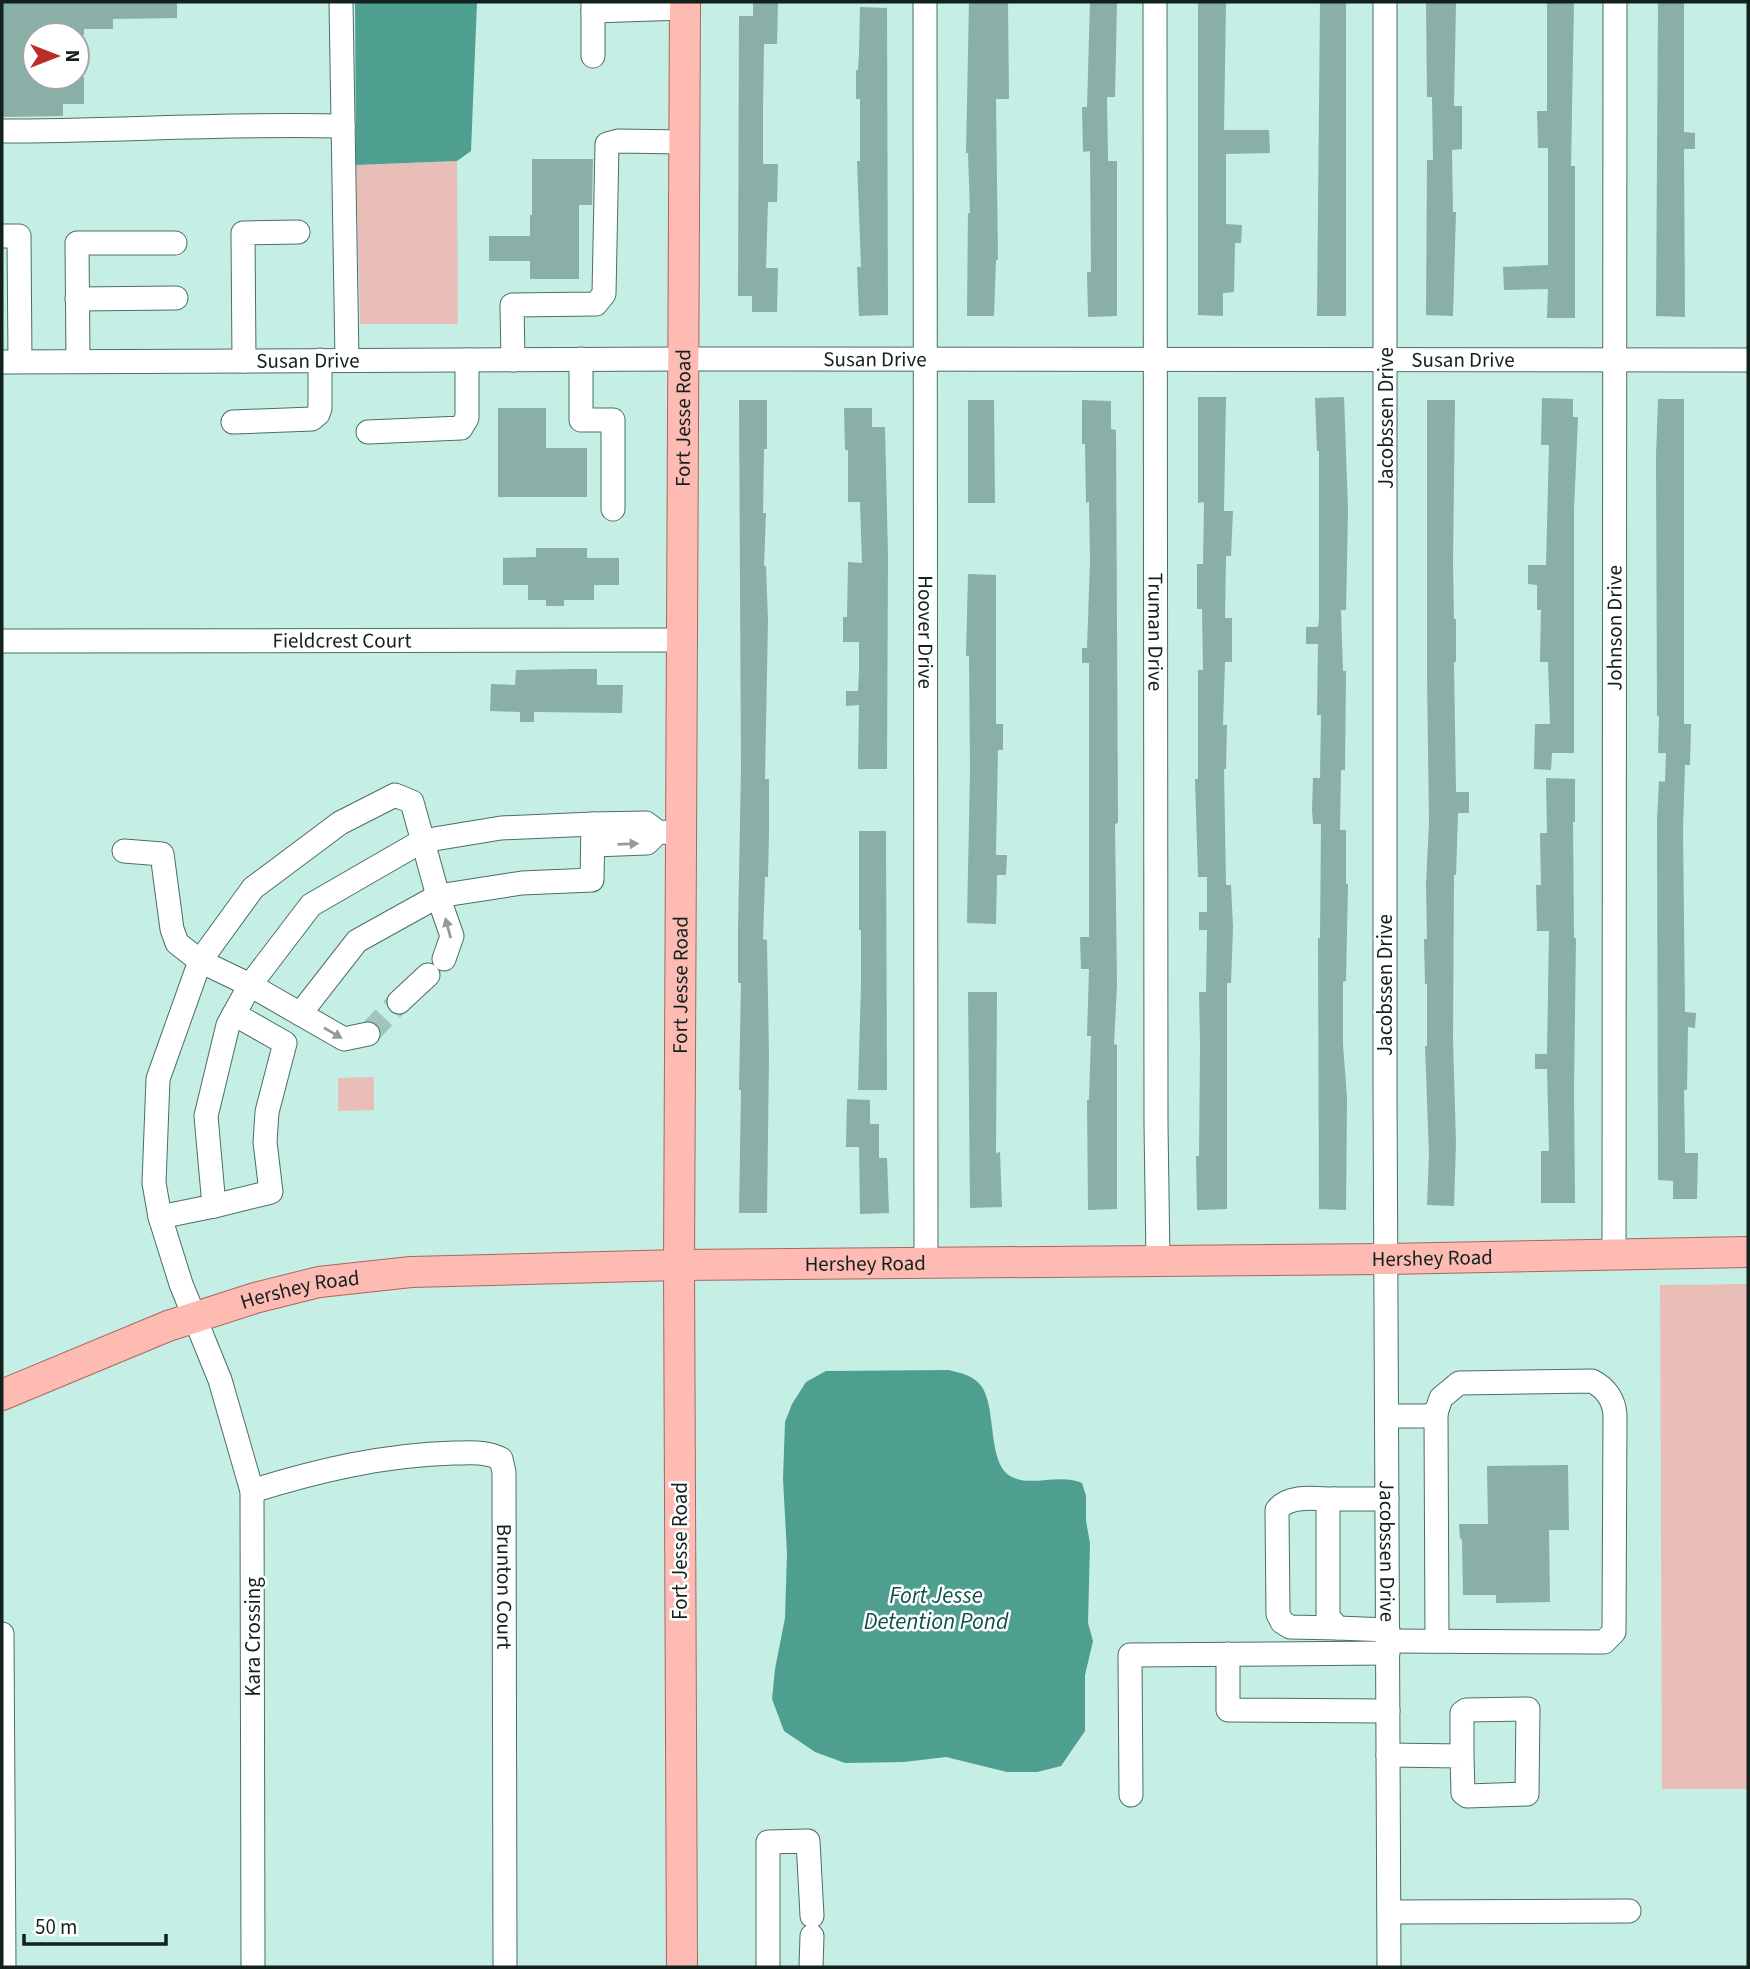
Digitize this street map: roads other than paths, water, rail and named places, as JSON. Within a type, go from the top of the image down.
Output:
[{"type":"main road","name":"Fort Jesse Road","points":[[681,1967],[679,1265],[670,832],[682,640],[684,5]]},
{"type":"main road","name":"Hershey Road","points":[[2,1395],[195,1316],[319,1282],[411,1272],[679,1265],[1386,1259],[1748,1252]]},
{"type":"street","points":[[341,2],[347,360]]},
{"type":"street","name":"Hoover Drive","points":[[925,2],[926,1264]]},
{"type":"street","name":"Truman Drive","points":[[1155,2],[1158,1261]]},
{"type":"street","name":"Jacobssen Drive","points":[[1385,2],[1384,587],[1389,1967]]},
{"type":"street","name":"Johnson Drive","points":[[1614,1254],[1615,2]]},
{"type":"street","points":[[593,56],[593,6],[684,5]]},
{"type":"street","points":[[2,131],[273,124],[343,126]]},
{"type":"street","points":[[513,360],[512,305],[596,304],[604,294],[607,144],[618,141],[684,142]]},
{"type":"street","points":[[244,360],[243,233],[298,232]]},
{"type":"street","points":[[2,236],[19,236],[11,362]]},
{"type":"street","points":[[78,361],[77,243],[175,243]]},
{"type":"street","points":[[77,299],[176,298]]},
{"type":"street","points":[[581,359],[581,420],[614,420],[614,509]]},
{"type":"street","name":"Susan Drive","points":[[11,362],[581,359],[1748,360]]},
{"type":"street","points":[[233,422],[312,419],[320,408],[320,360]]},
{"type":"street","points":[[368,432],[461,428],[467,418],[467,360]]},
{"type":"street","name":"Fieldcrest Court","points":[[2,641],[682,640]]},
{"type":"street","name":"Kara Crossing","points":[[253,1967],[252,1491],[220,1380],[181,1284],[160,1217],[154,1183],[158,1079],[200,961],[253,888],[340,823],[395,795],[412,802],[422,841]]},
{"type":"street","points":[[214,1206],[206,1116],[228,1025],[250,985],[311,905],[422,841],[501,828],[593,834],[646,823],[670,832]]},
{"type":"street","points":[[300,1014],[357,941],[438,896],[522,883],[592,880],[593,834]]},
{"type":"street","points":[[398,1002],[436,967],[452,936],[422,841]]},
{"type":"street","points":[[124,851],[163,854],[172,929],[177,943],[200,961],[250,985],[344,1039],[368,1034]]},
{"type":"street","points":[[160,1217],[271,1192],[265,1142],[267,1112],[285,1043],[233,1014]]},
{"type":"street","points":[[1131,1796],[1129,1655],[1228,1654],[1388,1642],[1604,1642],[1614,1632],[1615,1415],[1614,1404],[1600,1385],[1592,1381],[1459,1383],[1441,1398],[1436,1413],[1437,1641]]},
{"type":"street","points":[[1387,1416],[1426,1416],[1436,1413]]},
{"type":"street","name":"Brunton Court","points":[[252,1491],[312,1472],[373,1460],[425,1454],[489,1452],[501,1459],[504,1472],[505,1967]]},
{"type":"street","points":[[1334,1499],[1328,1505],[1328,1617],[1339,1628]]},
{"type":"street","points":[[1387,1499],[1289,1500],[1282,1503],[1277,1510],[1278,1614],[1282,1622],[1290,1627],[1339,1628],[1388,1642]]},
{"type":"street","points":[[2,1634],[4,1967]]},
{"type":"street","points":[[1228,1654],[1228,1710],[1388,1711]]},
{"type":"street","points":[[1528,1709],[1527,1794],[1467,1796],[1463,1793],[1462,1756],[1462,1713],[1466,1710],[1528,1709]]},
{"type":"street","points":[[1388,1755],[1462,1756]]},
{"type":"street","points":[[768,1967],[768,1842],[808,1841],[811,1967]]},
{"type":"street","points":[[1389,1912],[1629,1911]]},
{"type":"water","points":[[355,2],[477,2],[471,151],[457,161],[356,165]]},
{"type":"water","name":"Fort Jesse Detention Pond","points":[[949,1370],[972,1378],[982,1387],[990,1409],[995,1449],[1004,1471],[1020,1480],[1073,1480],[1082,1483],[1086,1496],[1090,1544],[1088,1623],[1093,1641],[1085,1675],[1085,1731],[1061,1766],[1037,1772],[1007,1772],[946,1757],[904,1762],[845,1763],[815,1752],[784,1731],[772,1699],[785,1618],[787,1553],[783,1479],[785,1422],[792,1404],[806,1382],[826,1371]]},
{"type":"tunnel","points":[[368,1034],[399,1002]]}]
